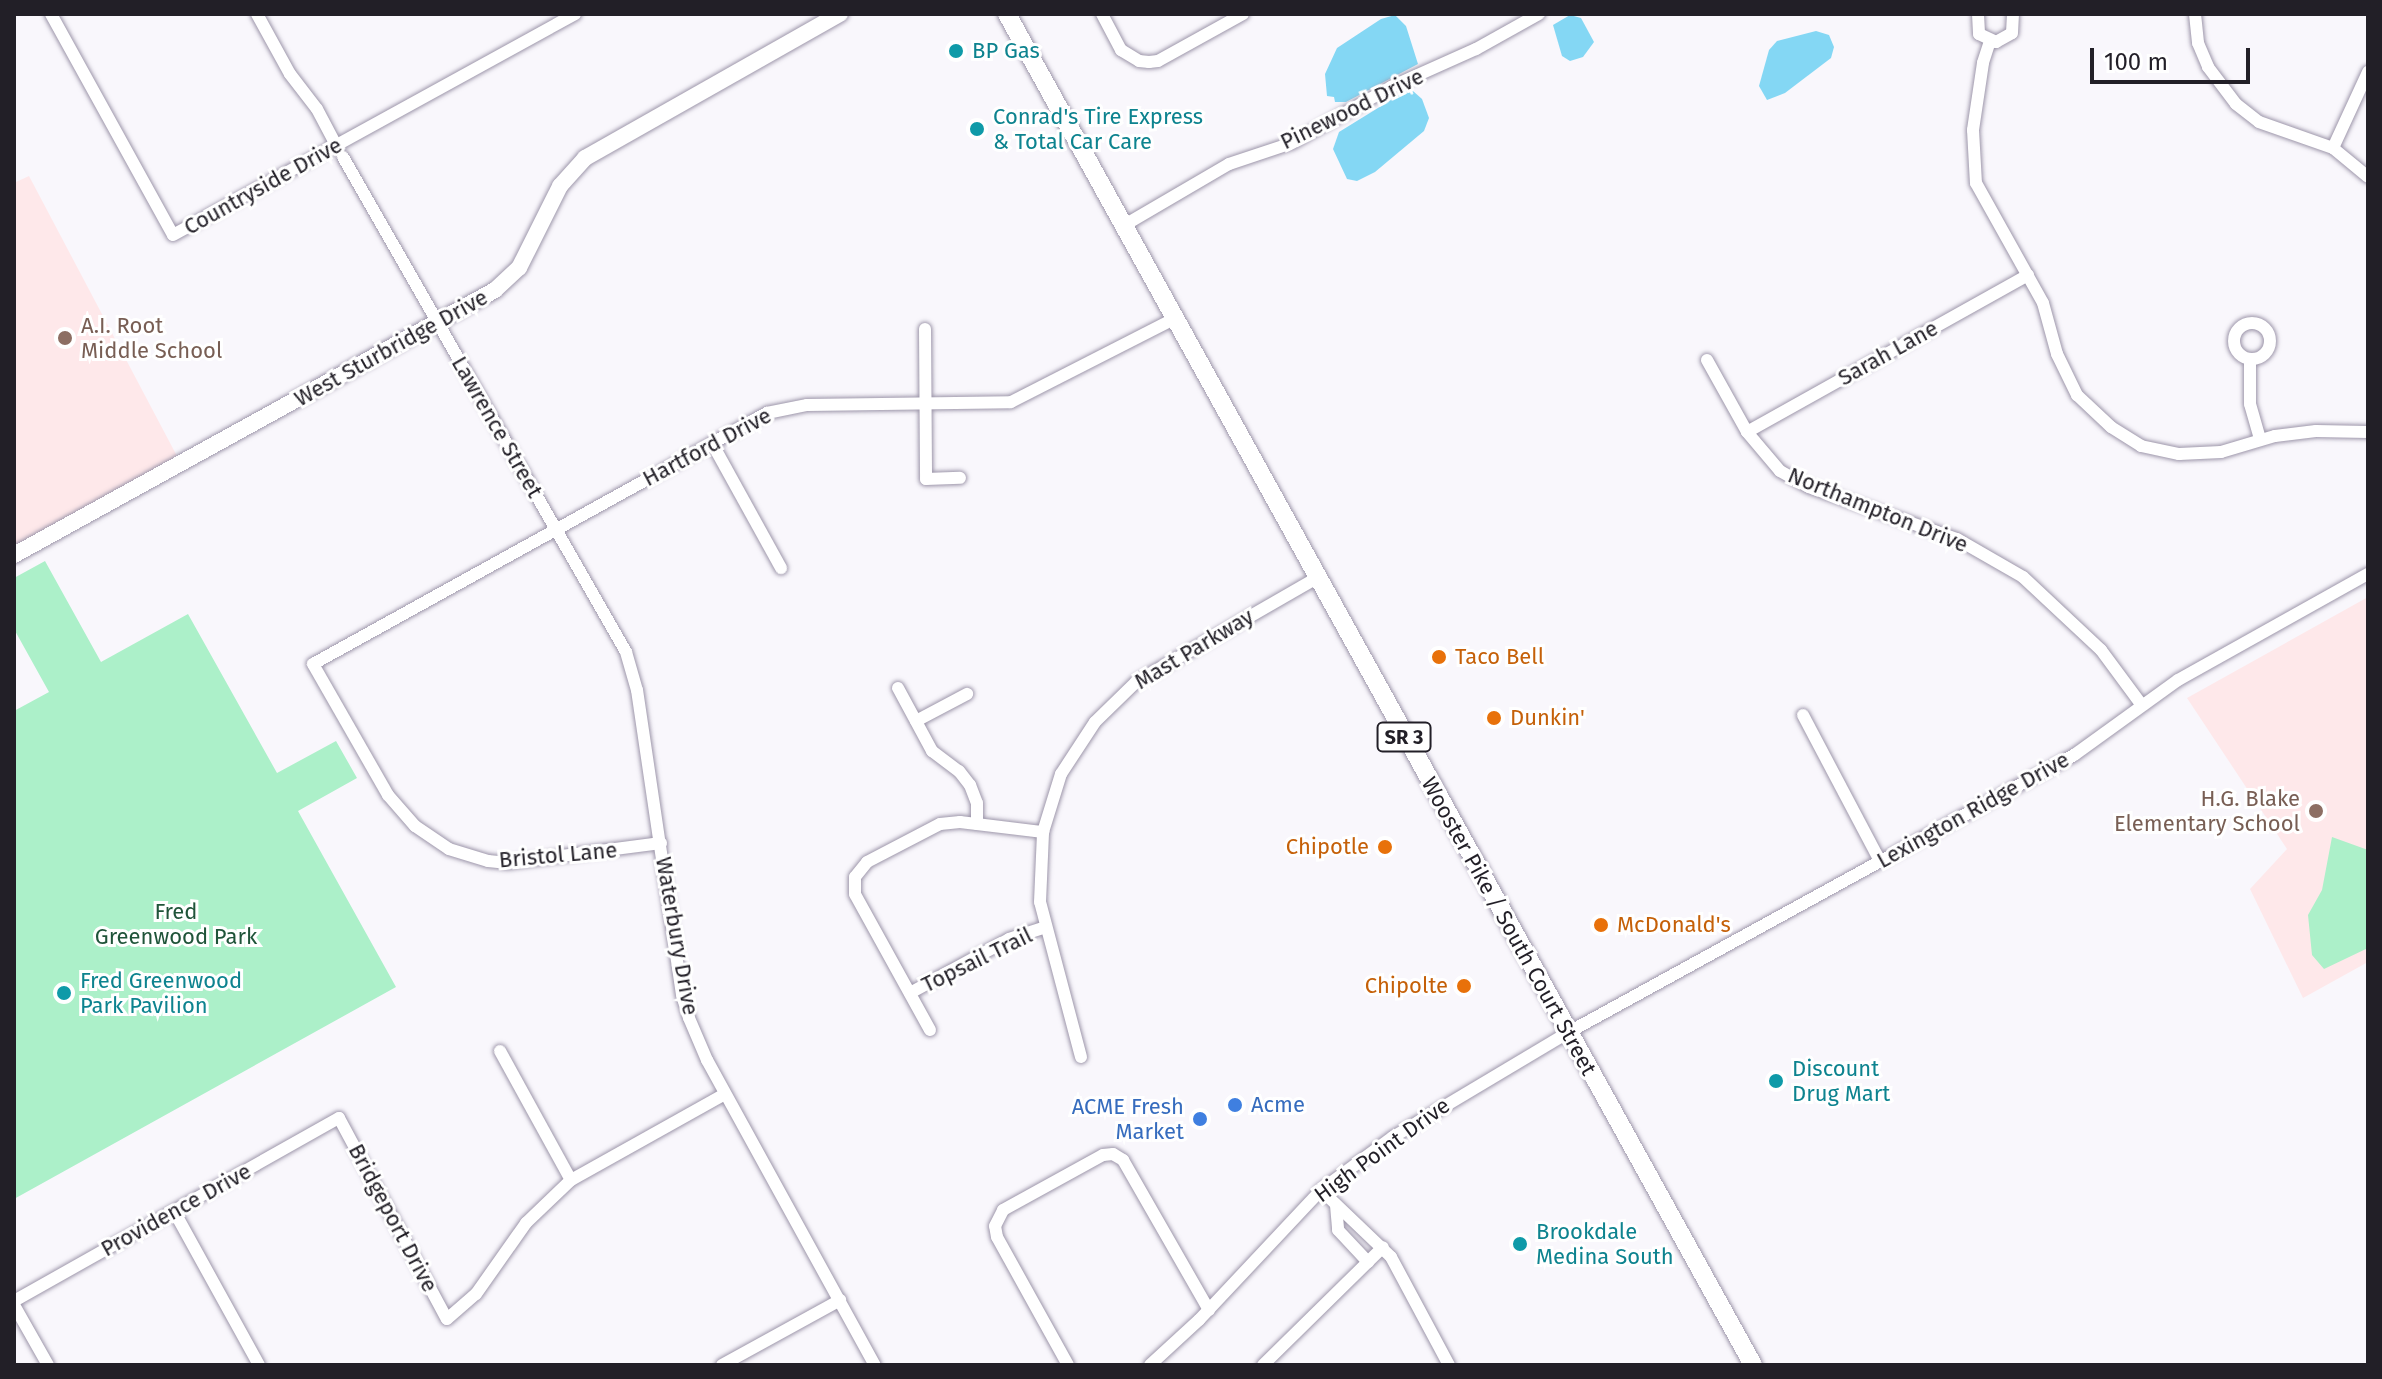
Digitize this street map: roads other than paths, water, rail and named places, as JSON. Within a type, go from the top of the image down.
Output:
[{"type":"main road","name":"SR 3","points":[[1007,14],[1174,319]]},
{"type":"main road","name":"Wooster Pike / South Court Street","points":[[1174,319],[1751,1364]]},
{"type":"street","name":"Countryside Drive","points":[[51,14],[173,235],[339,150],[575,14]]},
{"type":"street","name":"Lawrence Street","points":[[257,14],[290,74],[317,109],[555,531]]},
{"type":"street","name":"West Sturbridge Drive","points":[[14,555],[495,290],[519,268],[550,201],[585,158],[840,14]]},
{"type":"street","points":[[1102,14],[1121,50],[1129,57],[1149,62],[1158,61],[1243,14]]},
{"type":"street","name":"Pinewood Drive","points":[[1123,226],[1229,164],[1292,143],[1391,87],[1476,49],[1539,14]]},
{"type":"street","points":[[1978,14],[1977,28],[1990,41],[2003,41],[2012,33],[2013,14]]},
{"type":"street","points":[[2195,14],[2198,43],[2208,67],[2236,104],[2259,122],[2333,148],[2368,177]]},
{"type":"street","points":[[1990,41],[1981,76],[1972,159],[1976,183],[2043,303],[2057,354],[2077,395],[2111,427],[2141,446],[2179,454],[2221,452],[2260,439],[2316,431],[2368,432]]},
{"type":"street","points":[[2333,148],[2368,72]]},
{"type":"street","name":"Sarah Lane","points":[[1747,432],[2028,275]]},
{"type":"street","name":"Hartford Drive","points":[[313,664],[712,443],[783,407],[996,404],[1028,397],[1174,319]]},
{"type":"street","points":[[925,329],[926,479],[960,478]]},
{"type":"street","points":[[2250,359],[2250,404],[2260,439]]},
{"type":"street","name":"Northampton Drive","points":[[1707,360],[1747,432],[1769,461],[1793,480],[1957,539],[2023,577],[2101,650],[2141,704]]},
{"type":"street","points":[[712,443],[781,568]]},
{"type":"street","name":"Waterbury Drive","points":[[555,531],[633,670],[682,995],[698,1041],[875,1365]]},
{"type":"street","name":"Lexington Ridge Drive","points":[[1569,1032],[2074,755],[2178,680],[2368,574]]},
{"type":"street","name":"Mast Parkway","points":[[1081,1057],[1045,927],[1039,875],[1043,832],[1067,763],[1084,735],[1115,700],[1161,665],[1317,578]]},
{"type":"street","name":"Bristol Lane","points":[[313,664],[388,795],[415,826],[449,849],[478,859],[508,863],[661,843]]},
{"type":"street","points":[[898,688],[935,754],[959,771],[970,785],[977,803],[977,824]]},
{"type":"street","points":[[916,721],[967,694]]},
{"type":"street","points":[[1803,715],[1880,861]]},
{"type":"street","points":[[930,1030],[855,894],[855,877],[867,862],[933,827],[950,822],[1043,832]]},
{"type":"street","name":"Topsail Trail","points":[[910,993],[1009,939],[1045,927]]},
{"type":"street","name":"High Point Drive","points":[[1150,1365],[1209,1310],[1321,1190],[1436,1109],[1569,1032]]},
{"type":"street","points":[[500,1051],[571,1180],[725,1094]]},
{"type":"street","name":"Bridgeport Drive","points":[[339,1118],[447,1319],[476,1294],[526,1223],[571,1180]]},
{"type":"street","name":"Providence Drive","points":[[14,1303],[339,1118]]},
{"type":"street","points":[[1068,1365],[997,1237],[995,1226],[1003,1210],[1103,1155],[1116,1155],[1123,1160],[1209,1310]]},
{"type":"street","points":[[1321,1190],[1383,1247],[1449,1365]]},
{"type":"street","points":[[1336,1205],[1338,1230],[1368,1262]]},
{"type":"street","points":[[174,1211],[259,1365]]},
{"type":"street","points":[[1263,1365],[1383,1247]]},
{"type":"street","points":[[722,1365],[840,1300]]},
{"type":"street","points":[[14,1303],[48,1365]]},
{"type":"water","points":[[1395,15],[1406,26],[1418,64],[1346,102],[1335,102],[1334,97],[1327,96],[1325,74],[1337,48],[1381,19]]},
{"type":"water","points":[[1570,15],[1581,18],[1594,42],[1583,57],[1570,61],[1562,56],[1553,25]]},
{"type":"water","points":[[1816,31],[1829,35],[1834,47],[1831,58],[1785,93],[1767,100],[1759,86],[1769,50],[1777,41]]},
{"type":"water","points":[[1413,91],[1422,99],[1429,118],[1424,131],[1375,172],[1357,181],[1347,179],[1333,149],[1339,132],[1399,95]]},
{"type":"place","name":"BP Gas","points":[[956,51]]},
{"type":"place","name":"Conrad's Tire Express & Total Car Care","points":[[977,129]]},
{"type":"place","name":"A.I. Root Middle School","points":[[65,338]]},
{"type":"place","name":"Taco Bell","points":[[1439,657]]},
{"type":"place","name":"Dunkin'","points":[[1494,718]]},
{"type":"place","name":"H.G. Blake Elementary School","points":[[2316,811]]},
{"type":"place","name":"Chipotle","points":[[1385,847]]},
{"type":"place","name":"McDonald's","points":[[1601,925]]},
{"type":"place","name":"Chipolte","points":[[1464,986]]},
{"type":"place","name":"Fred Greenwood Park Pavilion","points":[[64,993]]},
{"type":"place","name":"Discount Drug Mart","points":[[1776,1081]]},
{"type":"place","name":"Acme","points":[[1235,1105]]},
{"type":"place","name":"ACME Fresh Market","points":[[1200,1119]]},
{"type":"place","name":"Brookdale Medina South","points":[[1520,1244]]},
{"type":"park label","name":"Fred Greenwood Park","points":[[176,924]]}]
